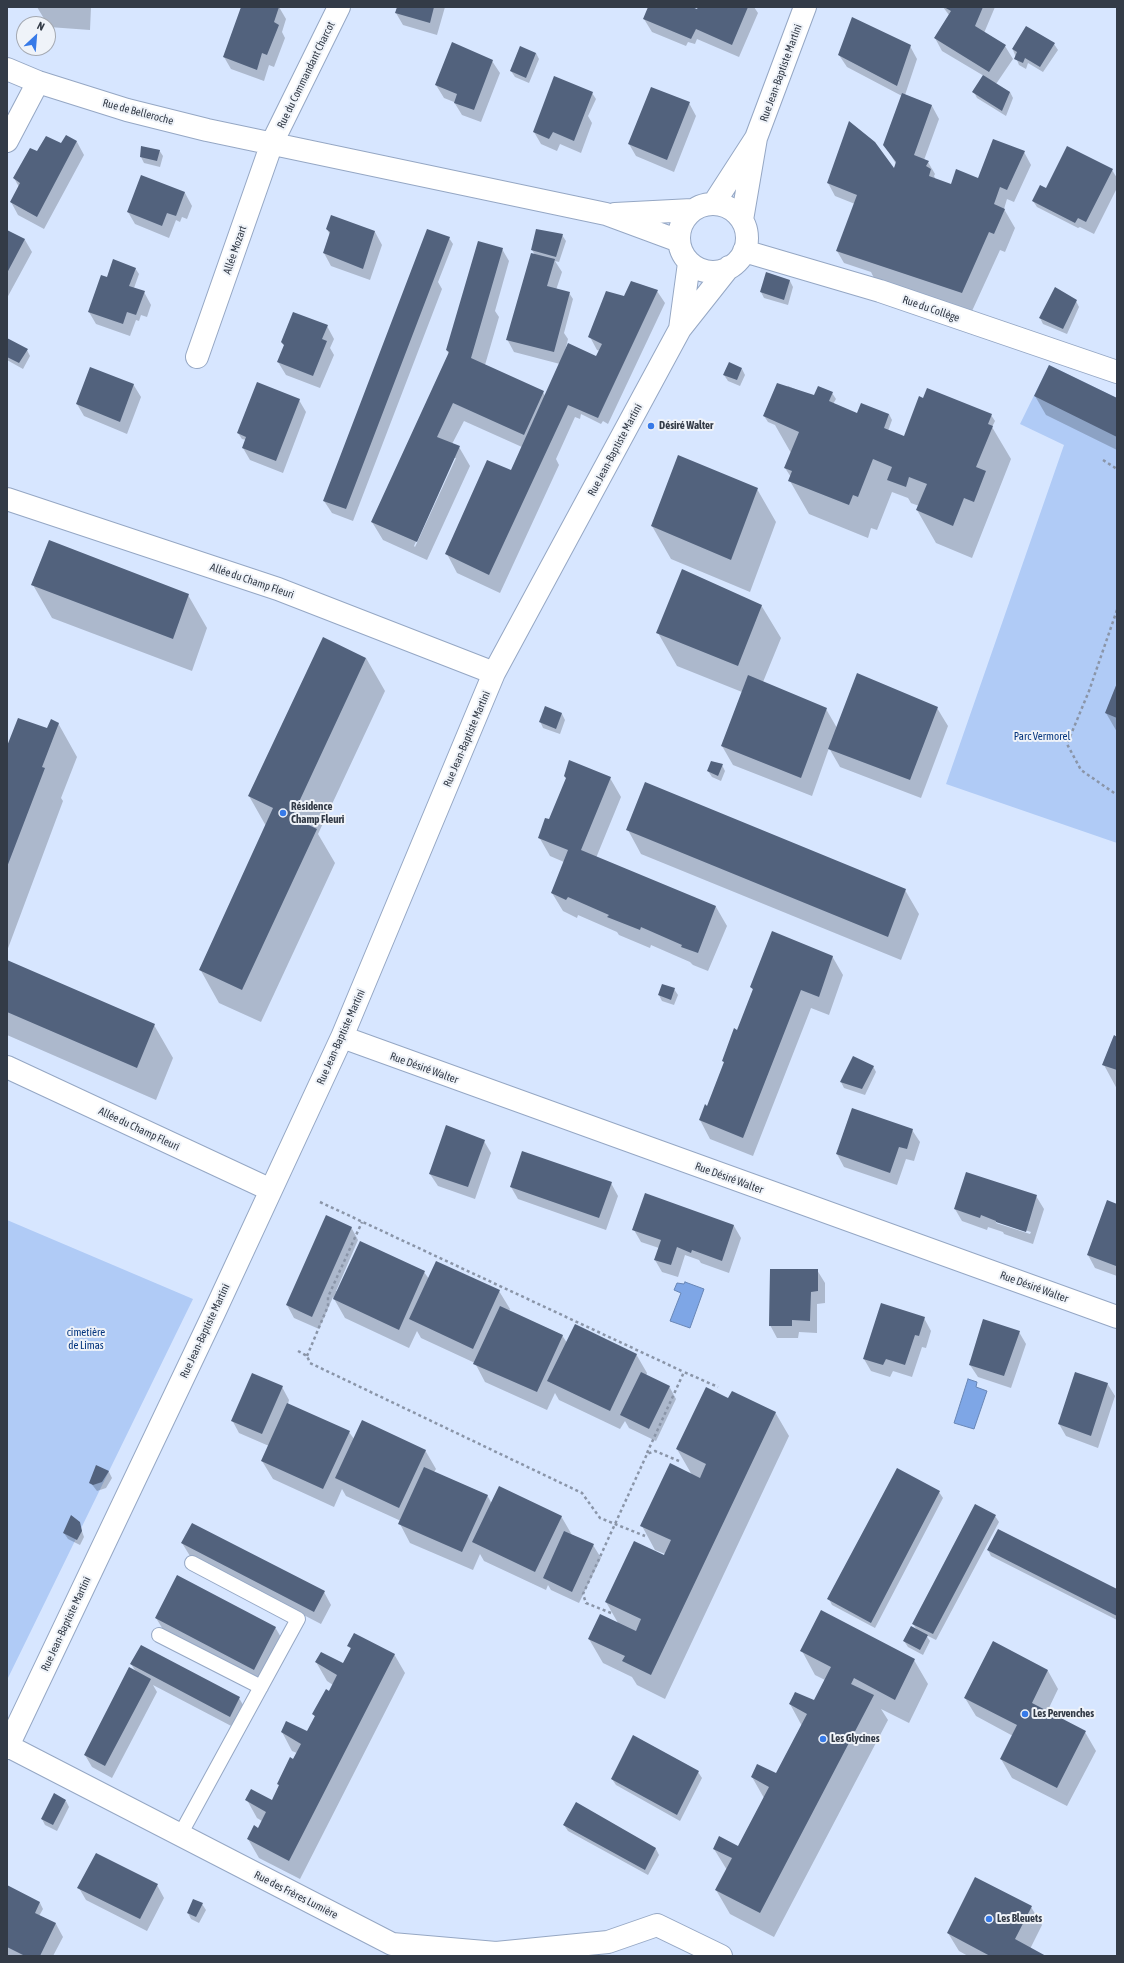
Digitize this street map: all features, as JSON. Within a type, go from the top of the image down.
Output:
[{"type":"street","name":"Rue du Commandant Charcot","points":[[272,142],[339,7]]},
{"type":"street","name":"Rue Jean-Baptiste Martini","points":[[742,220],[756,138],[805,7]]},
{"type":"street","name":"Rue de Belleroche","points":[[7,69],[38,82],[127,110],[207,130],[272,142],[606,214]]},
{"type":"street","points":[[7,141],[38,82]]},
{"type":"street","name":"Rue Jean-Baptiste Martini","points":[[714,204],[756,138]]},
{"type":"street","name":"Allée Mozart","points":[[197,357],[272,142]]},
{"type":"street","points":[[714,204],[726,206],[735,212],[742,220],[746,230],[747,241],[744,252],[738,261],[720,271],[709,272],[698,269],[689,262],[682,253],[678,241],[679,230],[684,219],[692,210],[702,205],[714,204]]},
{"type":"street","points":[[606,214],[692,210]]},
{"type":"street","points":[[606,214],[678,241]]},
{"type":"street","name":"Rue du Collège","points":[[744,252],[880,291],[1117,372]]},
{"type":"street","name":"Rue Jean-Baptiste Martini","points":[[680,329],[689,262]]},
{"type":"street","name":"Rue Jean-Baptiste Martini","points":[[8,1747],[342,1038],[494,674],[680,329],[729,267]]},
{"type":"street","name":"Allée du Champ Fleuri","points":[[7,499],[278,589],[494,674]]},
{"type":"street","name":"Rue Désiré Walter","points":[[342,1038],[1117,1317]]},
{"type":"street","name":"Allée du Champ Fleuri","points":[[7,1067],[271,1190]]},
{"type":"street","name":"Rue des Frères Lumière","points":[[8,1747],[392,1944],[496,1953],[608,1949],[657,1925],[721,1956]]},
{"type":"lane","points":[[180,1835],[298,1619],[192,1563]]},
{"type":"lane","points":[[160,1635],[261,1687]]},
{"type":"path","points":[[1103,460],[1117,469]]},
{"type":"path","points":[[1117,610],[1089,690],[1067,744],[1080,770],[1117,795]]},
{"type":"path","points":[[320,1202],[718,1387]]},
{"type":"path","points":[[307,1356],[328,1306],[328,1297],[362,1222]]},
{"type":"path","points":[[298,1351],[307,1356],[310,1364],[582,1493],[600,1518],[645,1536]]},
{"type":"path","points":[[611,1613],[586,1603],[583,1594],[684,1372]]},
{"type":"path","points":[[647,1454],[655,1451],[679,1461]]},
{"type":"green space","name":"Parc Vermorel","points":[[1049,365],[1117,398],[1117,843],[946,784],[1064,445],[1020,424]]},
{"type":"green space","name":"cimetière de Limas","points":[[7,1220],[193,1299],[7,1680]]},
{"type":"shaded area","points":[[685,1282],[704,1289],[690,1328],[670,1321],[681,1293],[674,1290],[677,1283],[684,1284]]},
{"type":"shaded area","points":[[968,1379],[977,1382],[976,1387],[987,1391],[974,1429],[954,1423]]},
{"type":"building","points":[[241,7],[279,7],[274,22],[279,25],[267,55],[262,53],[257,70],[223,57]]},
{"type":"building","points":[[397,7],[434,7],[430,23],[395,13]]},
{"type":"building","points":[[648,7],[692,7],[697,9],[698,7],[748,7],[732,45],[696,29],[691,39],[643,19]]},
{"type":"building","points":[[944,7],[983,7],[975,26],[1006,45],[989,72],[934,38],[951,11]]},
{"type":"building","points":[[852,17],[911,45],[897,86],[838,55]]},
{"type":"building","points":[[1026,26],[1055,43],[1040,67],[1025,58],[1023,63],[1014,59],[1017,52],[1012,49]]},
{"type":"building","points":[[452,42],[493,60],[474,110],[454,103],[457,94],[435,85]]},
{"type":"building","points":[[520,46],[536,53],[526,78],[510,71]]},
{"type":"building","points":[[983,75],[1010,92],[1002,111],[972,92]]},
{"type":"building","points":[[554,76],[593,92],[574,141],[553,132],[549,139],[533,132]]},
{"type":"building","points":[[651,87],[690,102],[667,160],[628,144]]},
{"type":"building","points":[[902,93],[932,105],[914,155],[929,161],[926,166],[931,169],[929,176],[951,184],[956,169],[978,178],[993,139],[1025,151],[1007,190],[1000,187],[994,204],[1005,209],[994,234],[989,232],[962,293],[836,251],[857,195],[827,183],[849,121],[875,142],[894,168],[896,162],[883,145]]},
{"type":"building","points":[[66,135],[77,141],[37,217],[10,202],[20,183],[13,178],[30,148],[37,151],[46,136],[61,143]]},
{"type":"building","points":[[141,146],[160,150],[157,161],[140,157]]},
{"type":"building","points":[[1067,146],[1113,169],[1086,222],[1078,218],[1075,223],[1032,201],[1040,185],[1046,188]]},
{"type":"building","points":[[141,175],[185,192],[176,216],[167,213],[162,226],[127,212]]},
{"type":"building","points":[[331,215],[375,231],[363,269],[323,253],[330,232],[326,229]]},
{"type":"building","points":[[427,229],[450,237],[346,509],[323,501]]},
{"type":"building","points":[[536,229],[563,234],[556,257],[531,250]]},
{"type":"building","points":[[7,230],[25,239],[7,273]]},
{"type":"building","points":[[478,241],[503,248],[471,358],[544,391],[524,435],[453,403],[437,437],[460,446],[417,542],[371,522],[449,352],[446,350]]},
{"type":"building","points":[[531,253],[555,259],[547,286],[570,292],[554,352],[506,340]]},
{"type":"building","points":[[113,259],[136,268],[129,286],[145,291],[136,315],[127,312],[123,324],[88,312],[101,275],[107,277]]},
{"type":"building","points":[[766,272],[790,280],[784,300],[760,292]]},
{"type":"building","points":[[631,281],[658,290],[598,418],[568,405],[489,575],[445,554],[487,460],[511,470],[568,343],[596,356],[602,344],[588,337],[606,291],[624,296]]},
{"type":"building","points":[[1055,287],[1077,300],[1063,329],[1039,318]]},
{"type":"building","points":[[293,312],[328,325],[322,339],[327,341],[313,376],[277,362],[284,345],[281,342]]},
{"type":"building","points":[[7,338],[28,349],[19,363],[7,357]]},
{"type":"building","points":[[729,362],[742,368],[737,380],[723,375]]},
{"type":"building","points":[[1049,365],[1117,398],[1117,437],[1034,396]]},
{"type":"building","points":[[90,367],[134,384],[120,422],[76,404]]},
{"type":"building","points":[[257,382],[300,399],[276,461],[242,448],[246,437],[237,433]]},
{"type":"building","points":[[777,383],[814,395],[818,386],[833,392],[829,401],[857,413],[861,403],[889,414],[884,428],[904,436],[919,396],[923,398],[927,388],[992,414],[988,424],[993,426],[976,467],[986,471],[974,502],[964,498],[953,526],[916,510],[927,484],[909,477],[906,487],[887,480],[892,467],[873,459],[858,497],[853,495],[849,505],[788,481],[792,471],[784,468],[799,432],[763,416]]},
{"type":"building","points":[[678,455],[758,488],[731,560],[651,526]]},
{"type":"building","points":[[49,540],[189,594],[173,639],[31,585]]},
{"type":"building","points":[[682,569],[762,605],[738,666],[656,633]]},
{"type":"building","name":"Résidence Champ Fleuri","points":[[323,637],[366,658],[292,817],[317,829],[242,990],[199,970],[273,808],[248,796]]},
{"type":"building","points":[[857,673],[938,707],[910,780],[828,749]]},
{"type":"building","points":[[748,675],[827,708],[801,778],[721,746]]},
{"type":"building","points":[[1117,683],[1117,718],[1105,713]]},
{"type":"building","points":[[545,706],[562,713],[556,729],[539,722]]},
{"type":"building","points":[[18,718],[47,728],[51,719],[59,723],[42,767],[45,768],[7,867],[7,746]]},
{"type":"building","points":[[569,760],[611,777],[581,850],[716,906],[698,953],[681,947],[682,945],[641,927],[640,930],[607,917],[609,915],[568,897],[566,900],[551,893],[568,850],[538,838],[545,818],[549,819],[566,778],[564,776]]},
{"type":"building","points":[[711,761],[723,764],[718,776],[707,771]]},
{"type":"building","points":[[645,782],[906,889],[888,937],[626,830]]},
{"type":"building","points":[[772,931],[833,956],[819,997],[801,990],[743,1138],[699,1120],[705,1104],[707,1106],[724,1062],[722,1061],[734,1028],[737,1030],[753,989],[750,987]]},
{"type":"building","points":[[7,960],[155,1024],[137,1068],[7,1012]]},
{"type":"building","points":[[662,984],[675,988],[671,1000],[658,995]]},
{"type":"building","points":[[1114,1035],[1117,1037],[1117,1070],[1102,1065]]},
{"type":"building","points":[[853,1056],[874,1066],[862,1089],[840,1082]]},
{"type":"building","points":[[852,1108],[913,1129],[907,1149],[899,1147],[890,1173],[836,1154]]},
{"type":"building","points":[[446,1125],[485,1140],[468,1187],[429,1174]]},
{"type":"building","points":[[522,1151],[612,1182],[599,1218],[510,1187]]},
{"type":"building","points":[[966,1172],[1037,1195],[1026,1232],[996,1222],[981,1215],[980,1218],[954,1209]]},
{"type":"building","points":[[645,1193],[734,1225],[722,1261],[692,1250],[691,1253],[677,1247],[671,1265],[654,1260],[661,1240],[632,1230]]},
{"type":"building","points":[[1107,1200],[1117,1204],[1116,1266],[1087,1255]]},
{"type":"building","points":[[326,1215],[352,1227],[312,1317],[286,1305]]},
{"type":"building","points":[[360,1241],[425,1271],[399,1330],[333,1299]]},
{"type":"building","points":[[436,1261],[500,1290],[473,1349],[409,1319]]},
{"type":"building","points":[[770,1269],[818,1269],[818,1291],[811,1292],[810,1321],[792,1320],[792,1326],[769,1326]]},
{"type":"building","points":[[881,1303],[925,1317],[919,1336],[915,1335],[905,1365],[886,1359],[883,1365],[863,1359]]},
{"type":"building","points":[[500,1306],[563,1335],[537,1392],[473,1364]]},
{"type":"building","points":[[983,1319],[1020,1331],[1004,1376],[969,1365]]},
{"type":"building","points":[[575,1324],[637,1354],[610,1411],[547,1381]]},
{"type":"building","points":[[641,1372],[670,1386],[649,1429],[620,1415]]},
{"type":"building","points":[[1075,1372],[1108,1383],[1091,1436],[1058,1424]]},
{"type":"building","points":[[252,1373],[283,1386],[262,1434],[231,1421]]},
{"type":"building","points":[[706,1387],[728,1398],[732,1391],[776,1412],[651,1675],[622,1661],[625,1656],[588,1639],[600,1614],[636,1631],[641,1619],[605,1602],[634,1541],[664,1555],[671,1540],[640,1526],[670,1463],[700,1478],[706,1464],[676,1449]]},
{"type":"building","points":[[287,1403],[350,1431],[323,1489],[261,1461]]},
{"type":"building","points":[[362,1420],[426,1450],[399,1508],[335,1478]]},
{"type":"building","points":[[96,1465],[109,1471],[102,1482],[93,1485],[89,1483]]},
{"type":"building","points":[[424,1467],[488,1495],[462,1552],[398,1524]]},
{"type":"building","points":[[897,1468],[940,1491],[871,1623],[827,1599]]},
{"type":"building","points":[[499,1486],[562,1516],[535,1572],[472,1542]]},
{"type":"building","points":[[975,1504],[996,1515],[933,1634],[912,1624]]},
{"type":"building","points":[[71,1515],[80,1522],[82,1531],[77,1540],[63,1533]]},
{"type":"building","points":[[192,1523],[325,1591],[314,1612],[181,1543]]},
{"type":"building","points":[[998,1529],[1117,1589],[1117,1616],[987,1550]]},
{"type":"building","points":[[564,1531],[594,1544],[572,1592],[543,1578]]},
{"type":"building","points":[[177,1575],[276,1627],[254,1670],[155,1618]]},
{"type":"building","name":"Les Glycines","points":[[821,1610],[915,1659],[895,1700],[854,1678],[851,1684],[874,1695],[760,1913],[715,1890],[732,1858],[713,1849],[719,1836],[738,1846],[769,1787],[751,1777],[757,1764],[776,1773],[807,1714],[789,1704],[795,1692],[814,1700],[831,1667],[800,1651]]},
{"type":"building","points":[[911,1626],[928,1635],[920,1650],[903,1641]]},
{"type":"building","points":[[354,1633],[395,1654],[289,1861],[247,1839],[254,1825],[258,1828],[266,1812],[245,1800],[251,1789],[272,1800],[279,1785],[277,1784],[290,1757],[293,1759],[301,1744],[281,1732],[286,1721],[307,1731],[315,1716],[312,1714],[326,1689],[329,1691],[337,1675],[315,1662],[321,1652],[343,1663],[351,1648],[347,1646]]},
{"type":"building","name":"Les Pervenches","points":[[993,1641],[1048,1670],[1032,1703],[1086,1731],[1057,1788],[1000,1759],[1017,1725],[964,1698]]},
{"type":"building","points":[[141,1645],[240,1697],[230,1717],[130,1664]]},
{"type":"building","points":[[129,1667],[151,1679],[105,1766],[84,1755]]},
{"type":"building","points":[[633,1735],[699,1771],[677,1815],[611,1779]]},
{"type":"building","points":[[54,1793],[66,1800],[53,1825],[41,1819]]},
{"type":"building","points":[[576,1802],[656,1848],[645,1870],[563,1825]]},
{"type":"building","points":[[96,1853],[158,1884],[140,1919],[77,1888]]},
{"type":"building","name":"Les Bleuets","points":[[975,1877],[1032,1906],[1015,1939],[1046,1956],[990,1956],[947,1933]]},
{"type":"building","points":[[7,1885],[40,1902],[35,1913],[56,1923],[40,1956],[25,1956],[7,1947]]},
{"type":"building","points":[[193,1899],[203,1903],[196,1917],[187,1913]]},
{"type":"place","name":"Désiré Walter","points":[[651,426]]},
{"type":"place","name":"Résidence Champ Fleuri","points":[[283,813]]},
{"type":"place","name":"Les Pervenches","points":[[1025,1714]]},
{"type":"place","name":"Les Glycines","points":[[823,1739]]},
{"type":"place","name":"Les Bleuets","points":[[989,1919]]}]
